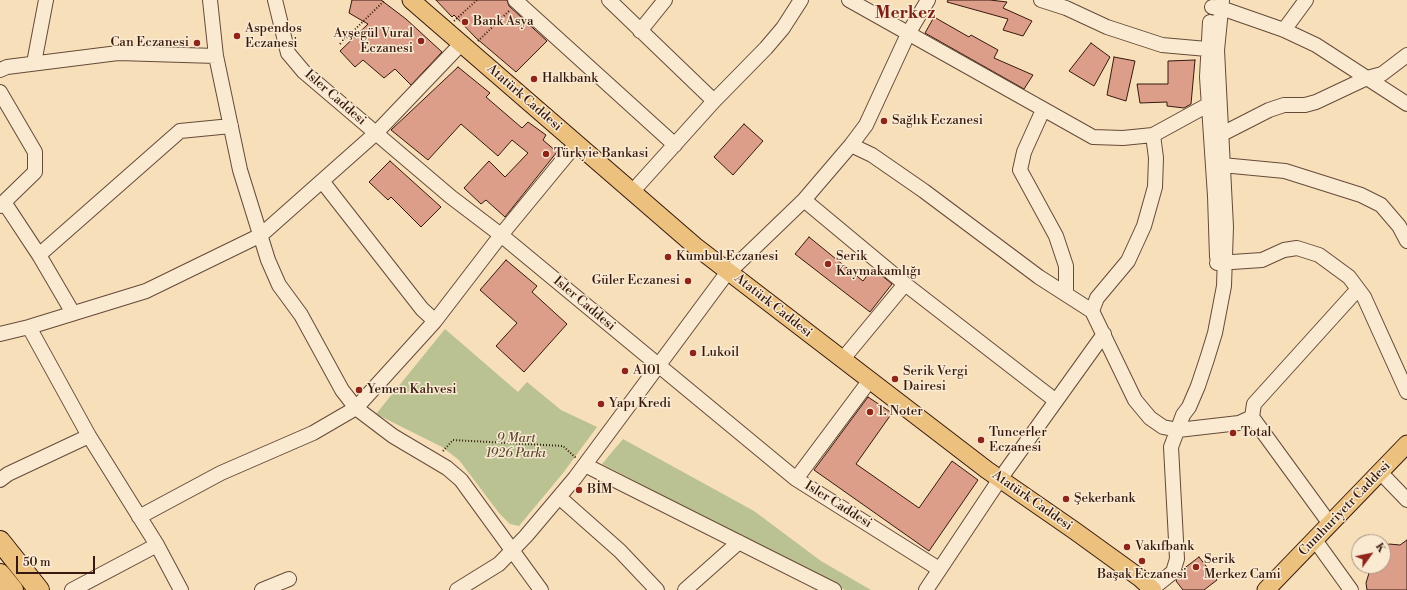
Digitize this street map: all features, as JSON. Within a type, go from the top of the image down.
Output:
[{"type":"highway","points":[[0,541],[39,590]]},
{"type":"highway","points":[[0,574],[13,590]]},
{"type":"main road","name":"Atatürk Caddesi","points":[[414,1],[444,30],[576,144],[729,272],[842,360],[1000,479],[1128,570],[1152,590]]},
{"type":"main road","name":"Cumhuriyetr Caddesi","points":[[1266,590],[1407,444]]},
{"type":"street","points":[[34,63],[46,0]]},
{"type":"street","points":[[210,0],[216,56],[240,170],[268,260],[279,285],[301,315],[342,390],[356,408],[393,436],[447,468],[462,480],[511,551],[541,590]]},
{"type":"street","name":"Isler Caddesi","points":[[275,0],[288,53],[304,72],[451,197],[501,235],[796,478],[939,569]]},
{"type":"street","points":[[609,0],[714,101]]},
{"type":"street","points":[[640,31],[665,0]]},
{"type":"street","points":[[632,192],[714,101],[770,44],[801,0]]},
{"type":"street","points":[[849,0],[1093,137],[1123,138],[1153,135],[1214,102]]},
{"type":"street","points":[[457,590],[499,564],[559,497],[585,465],[729,272],[804,200],[851,145],[866,125],[908,34],[928,0]]},
{"type":"street","points":[[1041,0],[1066,8],[1107,27],[1162,45],[1207,49]]},
{"type":"street","points":[[1284,30],[1306,0]]},
{"type":"street","points":[[517,1],[675,145]]},
{"type":"street","points":[[1217,4],[1207,49],[1220,135],[1222,165],[1226,227],[1221,263]]},
{"type":"street","points":[[1217,4],[1284,30],[1316,45],[1407,104]]},
{"type":"street","points":[[1152,590],[1173,572],[1176,559],[1171,447],[1183,415],[1189,407],[1198,386],[1213,340],[1220,309],[1221,263],[1215,196],[1214,102],[1217,50],[1217,4]]},
{"type":"street","points":[[0,334],[30,327],[146,291],[261,235],[376,133],[465,47]]},
{"type":"street","points":[[0,70],[34,63],[118,53],[216,56]]},
{"type":"street","points":[[1220,135],[1269,110],[1284,106],[1316,102],[1367,78],[1382,74],[1407,55]]},
{"type":"street","points":[[0,92],[35,152],[35,172],[2,204],[39,254],[73,313]]},
{"type":"street","points":[[1044,110],[1024,152],[1020,170],[1056,236],[1066,266],[1066,294]]},
{"type":"street","points":[[39,254],[180,130],[231,126]]},
{"type":"street","points":[[1092,311],[1097,298],[1128,261],[1144,226],[1155,187],[1156,158],[1153,135]]},
{"type":"street","points":[[139,517],[221,473],[313,433],[356,408],[435,321],[501,235],[576,144]]},
{"type":"street","points":[[851,145],[872,155],[1039,277],[1092,311],[1135,400],[1150,418],[1163,427],[1178,430],[1239,423],[1252,417]]},
{"type":"street","points":[[1222,165],[1284,171],[1361,195],[1381,205],[1399,226],[1407,241]]},
{"type":"street","points":[[322,181],[422,309],[435,321]]},
{"type":"street","points":[[804,200],[905,284],[1056,401]]},
{"type":"street","points":[[1221,263],[1262,260],[1284,250],[1297,248],[1319,255],[1349,277],[1364,297],[1407,392]]},
{"type":"street","points":[[842,360],[905,284]]},
{"type":"street","points":[[1330,524],[1252,417],[1254,404],[1358,289]]},
{"type":"street","points":[[30,327],[89,436],[156,545],[181,590]]},
{"type":"street","points":[[926,590],[1000,479],[1104,334]]},
{"type":"street","points":[[796,478],[870,380]]},
{"type":"street","points":[[0,480],[8,474],[89,436]]},
{"type":"street","points":[[585,465],[739,542],[824,588]]},
{"type":"street","points":[[1380,472],[1407,500]]},
{"type":"street","points":[[559,497],[620,551],[657,590]]},
{"type":"street","points":[[1315,540],[1351,590]]},
{"type":"street","points":[[685,590],[739,542]]},
{"type":"street","points":[[72,590],[156,545]]},
{"type":"street","points":[[262,590],[289,579]]},
{"type":"path","points":[[340,44],[385,0]]},
{"type":"path","points":[[444,30],[477,0]]},
{"type":"path","points":[[465,47],[517,1]]},
{"type":"path","points":[[434,460],[453,440],[563,446],[585,465]]},
{"type":"green space","name":"9 Mart 1926 Parkı","points":[[445,329],[518,392],[527,382],[561,410],[597,427],[563,473],[519,526],[510,524],[499,513],[459,460],[442,447],[376,414]]},
{"type":"green space","points":[[623,439],[754,511],[821,561],[871,590],[845,590],[602,464]]},
{"type":"building","points":[[352,0],[381,0],[406,19],[442,52],[411,85],[395,69],[384,78],[363,60],[355,67],[340,51],[368,24],[349,13]]},
{"type":"building","points":[[436,0],[507,0],[509,6],[547,41],[516,72],[476,38],[454,15],[452,17]]},
{"type":"building","points":[[948,0],[990,0],[1007,2],[1003,8],[1032,21],[1023,36],[1003,30],[1008,19],[947,2]]},
{"type":"building","points":[[934,17],[969,37],[971,35],[998,50],[994,58],[1033,75],[1024,89],[925,33]]},
{"type":"building","points":[[1091,43],[1110,57],[1094,86],[1069,71]]},
{"type":"building","points":[[1114,57],[1135,61],[1126,101],[1107,95]]},
{"type":"building","points":[[1195,60],[1191,104],[1184,108],[1167,106],[1167,102],[1140,103],[1137,84],[1168,84],[1168,61]]},
{"type":"building","points":[[458,67],[490,93],[486,97],[522,128],[528,122],[546,135],[543,140],[557,152],[505,217],[486,200],[481,204],[464,188],[489,161],[505,177],[528,153],[512,140],[498,156],[461,124],[428,160],[391,130]]},
{"type":"building","points":[[744,124],[763,141],[733,175],[714,157]]},
{"type":"building","points":[[390,161],[441,207],[421,227],[391,197],[388,200],[369,182]]},
{"type":"building","points":[[809,237],[863,281],[873,268],[892,284],[870,312],[795,254]]},
{"type":"building","points":[[506,260],[537,286],[532,292],[567,324],[524,372],[496,346],[517,323],[480,290]]},
{"type":"building","points":[[868,397],[892,413],[856,464],[919,508],[952,461],[978,480],[929,551],[814,470]]},
{"type":"building","points":[[1407,540],[1407,590],[1367,590],[1366,583],[1369,574],[1391,574],[1391,544],[1400,545]]},
{"type":"building","name":"Serik Merkez Cami","points":[[1199,557],[1217,580],[1204,590],[1183,590],[1176,581],[1182,570]]},
{"type":"place","name":"Bank Asya","points":[[465,22]]},
{"type":"place","name":"Aspendos Eczanesi","points":[[237,36]]},
{"type":"place","name":"Ayşegül Vural Eczanesi","points":[[421,41]]},
{"type":"place","name":"Can Eczanesi","points":[[197,43]]},
{"type":"place","name":"Halkbank","points":[[534,79]]},
{"type":"place","name":"Sağlık Eczanesi","points":[[884,121]]},
{"type":"place","name":"Türkyie Bankasi","points":[[546,154]]},
{"type":"place","name":"Kumbul Eczanesi","points":[[668,257]]},
{"type":"place","name":"Serik Kaymakamlığı","points":[[828,264]]},
{"type":"place","name":"Güler Eczanesi","points":[[688,281]]},
{"type":"place","name":"Lukoil","points":[[693,353]]},
{"type":"place","name":"A101","points":[[625,371]]},
{"type":"place","name":"Serik Vergi Dairesi","points":[[895,379]]},
{"type":"place","name":"Yemen Kahvesi","points":[[359,390]]},
{"type":"place","name":"Yapı Kredi","points":[[601,404]]},
{"type":"place","name":"1. Noter","points":[[870,412]]},
{"type":"place","name":"Total","points":[[1233,433]]},
{"type":"place","name":"Tuncerler Eczanesi","points":[[981,440]]},
{"type":"place","name":"BİM","points":[[579,490]]},
{"type":"place","name":"Şekerbank","points":[[1066,499]]},
{"type":"place","name":"Vakıfbank","points":[[1127,547]]},
{"type":"place","name":"Başak Eczanesi","points":[[1142,561]]},
{"type":"place","name":"Serik Merkez Cami","points":[[1196,567]]},
{"type":"district","name":"Merkez","points":[[905,14]]}]
